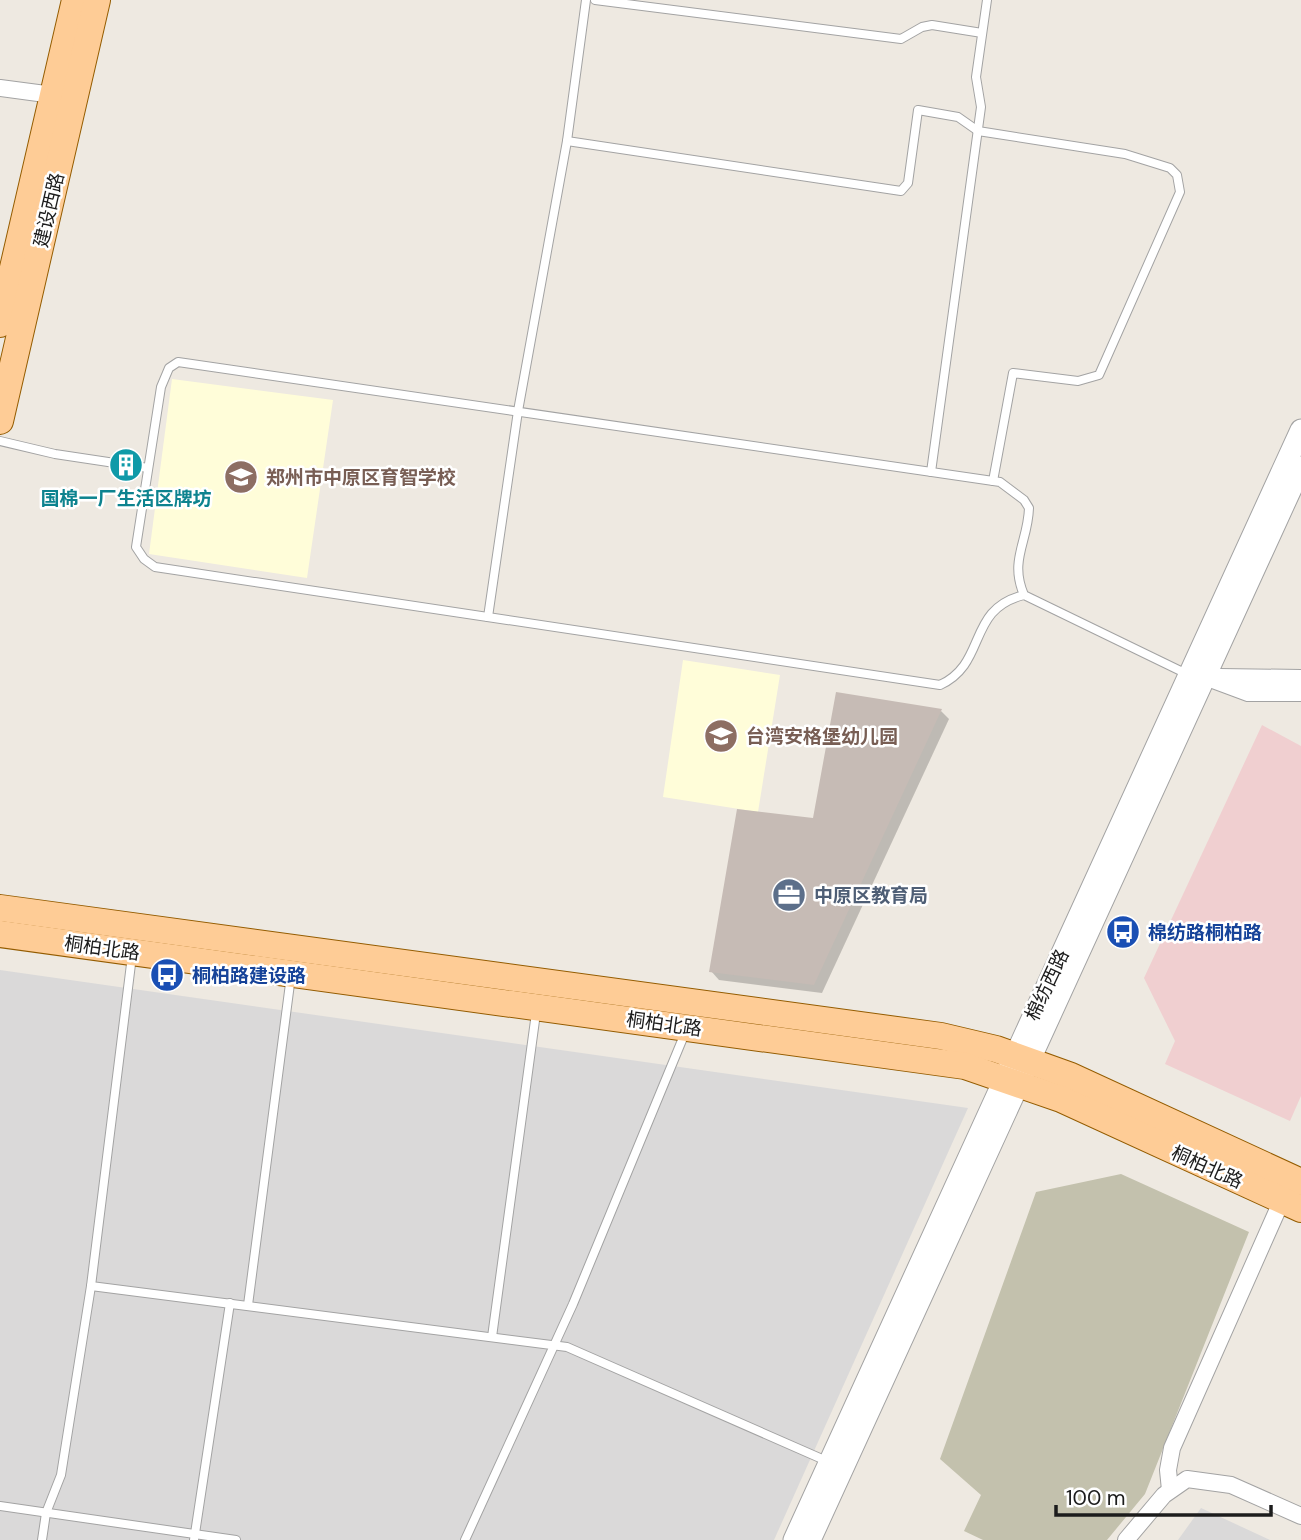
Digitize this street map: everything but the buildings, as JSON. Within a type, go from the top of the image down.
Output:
[{"type":"main road","name":"建设西路","points":[[0,324],[75,0]]},
{"type":"main road","name":"建设西路","points":[[0,421],[97,0]]},
{"type":"main road","name":"桐柏北路","points":[[0,908],[941,1036],[1017,1070]]},
{"type":"main road","name":"桐柏北路","points":[[0,934],[1071,1076],[1295,1197]]},
{"type":"street","points":[[0,88],[53,95]]},
{"type":"street","name":"棉纺西路","points":[[810,1540],[1017,1070],[1197,676],[1301,430]]},
{"type":"street","name":"棉纺西路","points":[[1197,676],[1301,467]]},
{"type":"street","points":[[1197,676],[1301,678]]},
{"type":"street","points":[[1197,676],[1248,693],[1301,693]]},
{"type":"street","name":"棉纺西路","points":[[794,1540],[1017,1070]]},
{"type":"street","points":[[1170,1490],[1168,1470],[1172,1448],[1295,1197]]},
{"type":"street","points":[[1126,1540],[1170,1490],[1187,1479],[1213,1480],[1301,1516]]},
{"type":"lane","points":[[488,617],[518,411],[567,141],[586,0]]},
{"type":"lane","points":[[595,0],[901,39],[922,27],[932,25],[982,33]]},
{"type":"lane","points":[[931,472],[981,107],[976,77],[987,0]]},
{"type":"lane","points":[[567,141],[901,191],[908,183],[918,110],[958,117],[978,131],[1125,154],[1170,168],[1180,184],[1180,192],[1099,375],[1078,381],[1013,373],[993,481]]},
{"type":"lane","points":[[1024,595],[1017,575],[1017,563],[1029,508],[1000,482],[178,362],[169,368],[161,387],[136,547],[144,559],[155,567],[940,685],[960,673],[992,610],[1005,600],[1024,595],[1197,676]]},
{"type":"lane","points":[[0,441],[55,454],[148,468]]},
{"type":"lane","points":[[42,1540],[46,1513],[61,1475],[91,1286],[132,952]]},
{"type":"lane","points":[[248,1306],[291,973]]},
{"type":"lane","points":[[492,1337],[537,1006]]},
{"type":"lane","points":[[465,1540],[554,1344],[687,1027]]},
{"type":"lane","points":[[91,1286],[567,1347],[829,1462]]},
{"type":"lane","points":[[194,1537],[230,1303]]},
{"type":"lane","points":[[0,1506],[194,1537],[236,1540]]},
{"type":"shaded area","name":"郑州市中原区育智学校","points":[[172,379],[333,400],[307,578],[149,554]]},
{"type":"shaded area","name":"台湾安格堡幼儿园","points":[[683,660],[780,675],[758,812],[663,797]]},
{"type":"shaded area","points":[[1262,725],[1301,746],[1301,1096],[1290,1121],[1165,1064],[1175,1041],[1144,978]]},
{"type":"shaded area","points":[[0,970],[968,1108],[774,1540],[0,1540]]},
{"type":"shaded area","points":[[1121,1174],[1249,1232],[1145,1494],[1107,1540],[983,1540],[964,1531],[981,1495],[940,1459],[1036,1192]]},
{"type":"shaded area","points":[[1201,1508],[1270,1540],[1178,1540]]},
{"type":"place","name":"国棉一厂生活区牌坊","points":[[126,465]]},
{"type":"place","name":"郑州市中原区育智学校","points":[[241,477]]},
{"type":"place","name":"台湾安格堡幼儿园","points":[[721,736]]},
{"type":"place","name":"中原区教育局","points":[[789,895]]},
{"type":"place","name":"棉纺路桐柏路","points":[[1123,932]]},
{"type":"place","name":"桐柏路建设路","points":[[167,975]]}]
